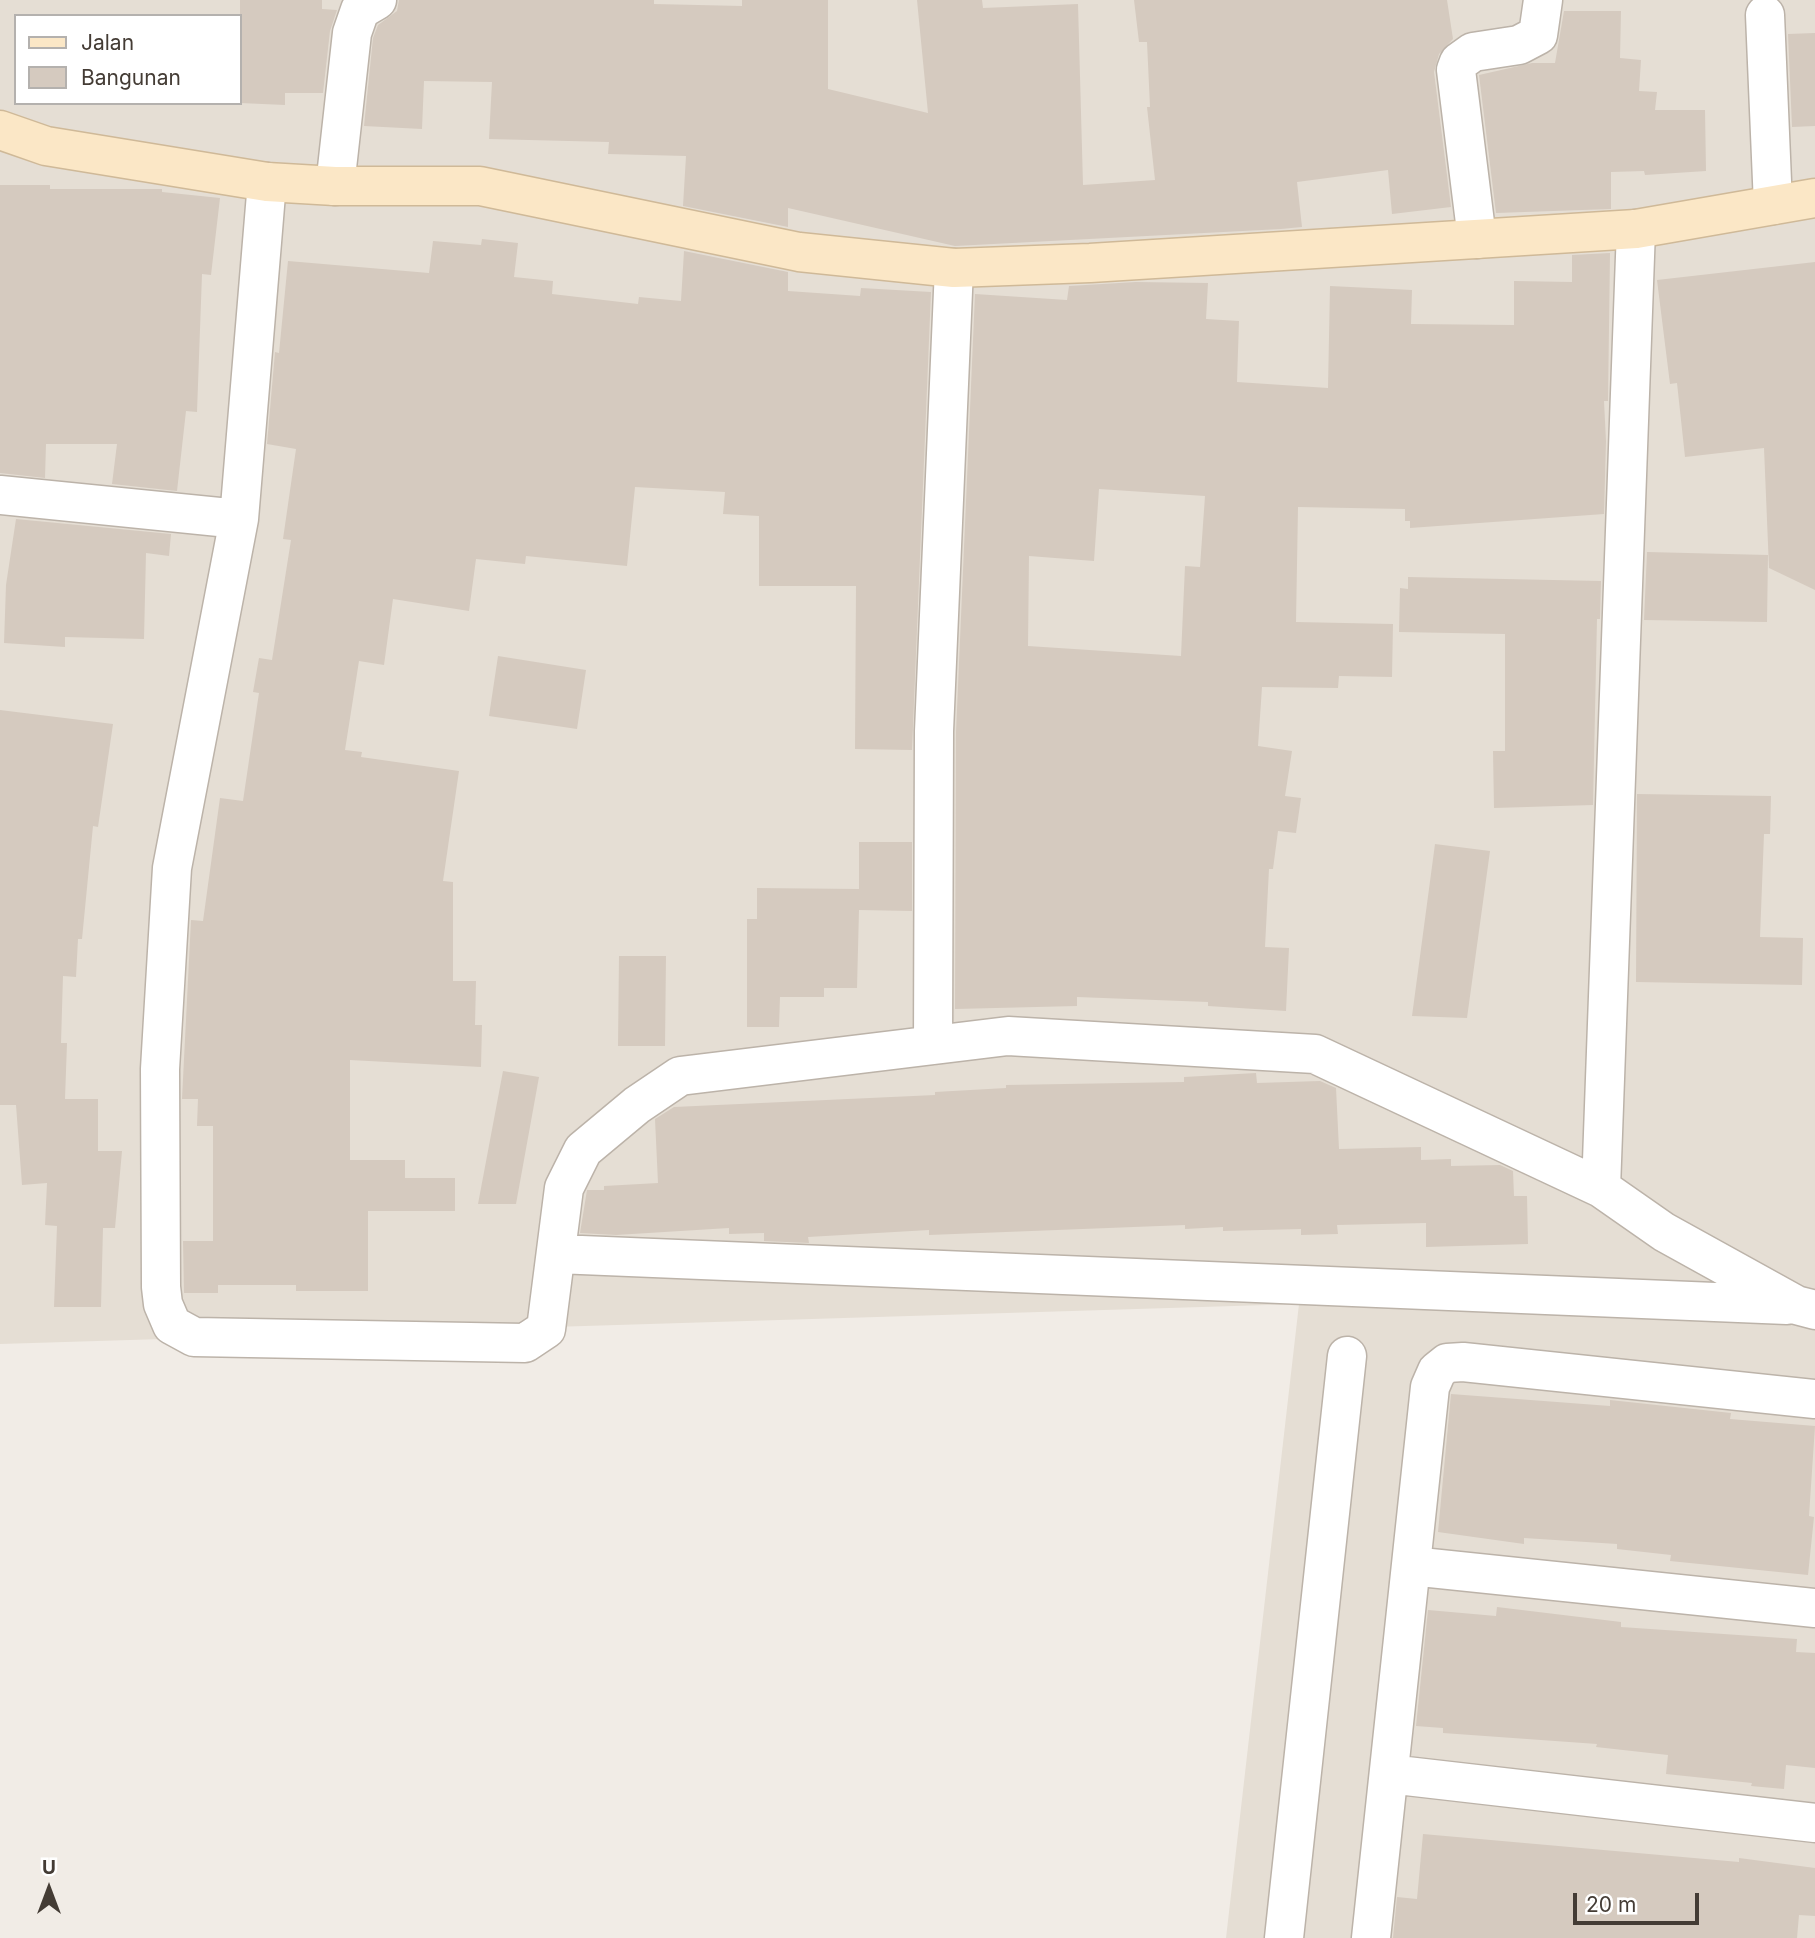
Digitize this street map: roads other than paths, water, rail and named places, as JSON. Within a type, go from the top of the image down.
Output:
[{"type":"street","points":[[335,186],[352,33],[360,10],[377,0]]},
{"type":"street","points":[[1477,239],[1456,70],[1459,62],[1473,52],[1519,45],[1538,35],[1543,0]]},
{"type":"street","points":[[1765,15],[1773,205]]},
{"type":"street","points":[[0,130],[46,146],[267,182],[335,186],[480,186],[799,252],[954,268],[1104,262],[1636,229],[1815,198]]},
{"type":"street","points":[[267,182],[239,519],[172,869],[160,1069],[161,1287],[168,1315],[194,1337],[525,1343],[549,1314],[564,1188],[583,1150],[638,1105],[680,1076],[1008,1035],[1315,1054],[1601,1188],[1664,1232],[1806,1307]]},
{"type":"street","points":[[1601,1188],[1636,229]]},
{"type":"street","points":[[933,1045],[934,731],[954,268]]},
{"type":"street","points":[[0,495],[239,519]]},
{"type":"street","points":[[557,1254],[1806,1307]]},
{"type":"street","points":[[1283,1938],[1347,1356]]},
{"type":"street","points":[[1371,1938],[1430,1387],[1437,1371],[1447,1363],[1463,1362],[1815,1399]]},
{"type":"street","points":[[1411,1566],[1815,1608]]},
{"type":"street","points":[[1389,1774],[1815,1823]]}]
